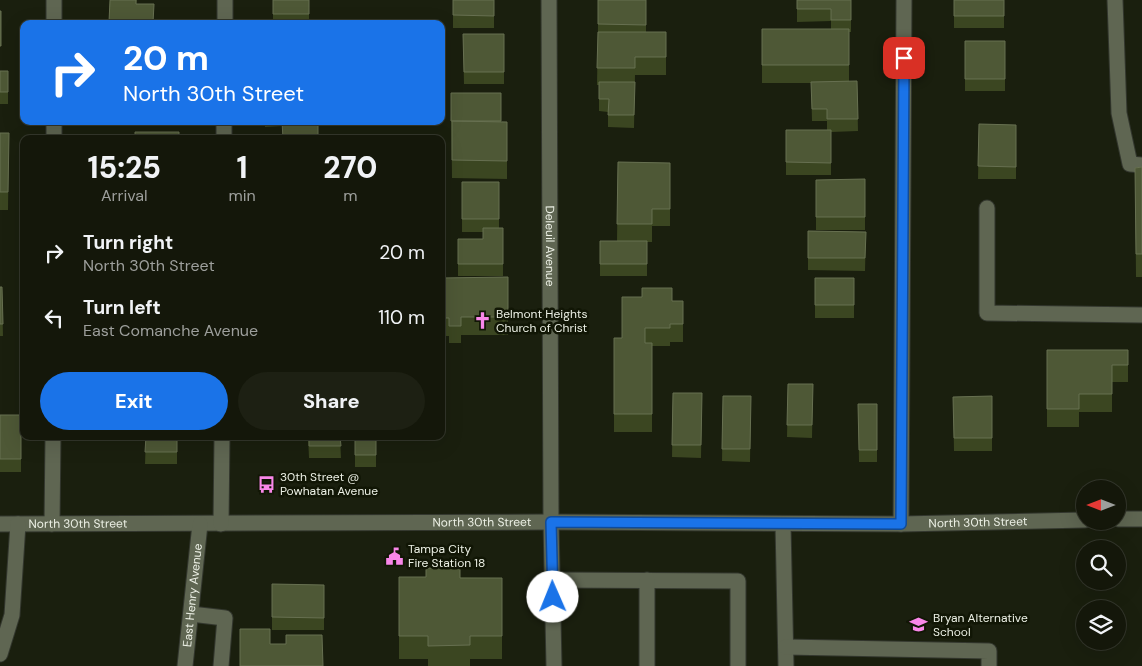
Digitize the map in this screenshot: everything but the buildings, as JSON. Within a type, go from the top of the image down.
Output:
[{"type":"street","points":[[54,0],[54,20]]},
{"type":"street","points":[[225,20],[226,0]]},
{"type":"street","name":"Deleuil Avenue","points":[[549,0],[551,522],[554,666]]},
{"type":"street","points":[[901,524],[904,0]]},
{"type":"street","points":[[1115,0],[1119,113],[1130,164],[1142,166]]},
{"type":"street","points":[[987,208],[987,313],[1142,315]]},
{"type":"street","points":[[52,524],[53,440]]},
{"type":"street","points":[[221,524],[222,440]]},
{"type":"street","points":[[1126,519],[1142,519]]},
{"type":"street","name":"North 30th Street","points":[[0,524],[551,522],[901,524],[1076,520]]},
{"type":"street","points":[[0,654],[12,615],[18,524]]},
{"type":"street","name":"East Henry Avenue","points":[[185,666],[200,524]]},
{"type":"street","points":[[783,524],[786,666]]},
{"type":"street","points":[[553,580],[738,581],[738,666]]},
{"type":"street","points":[[647,580],[647,666]]},
{"type":"street","points":[[191,614],[225,618],[221,666]]},
{"type":"street","points":[[786,646],[989,651],[989,666]]},
{"type":"place","name":"Belmont Heights Church of Christ","points":[[482,321]]},
{"type":"place","name":"30th Street @ Powhatan Avenue","points":[[266,484]]},
{"type":"place","name":"Tampa City Fire Station 18","points":[[394,556]]},
{"type":"place","name":"Bryan Alternative School","points":[[919,625]]},
{"type":"route","points":[[553,597],[551,522],[901,524],[904,58]]}]
